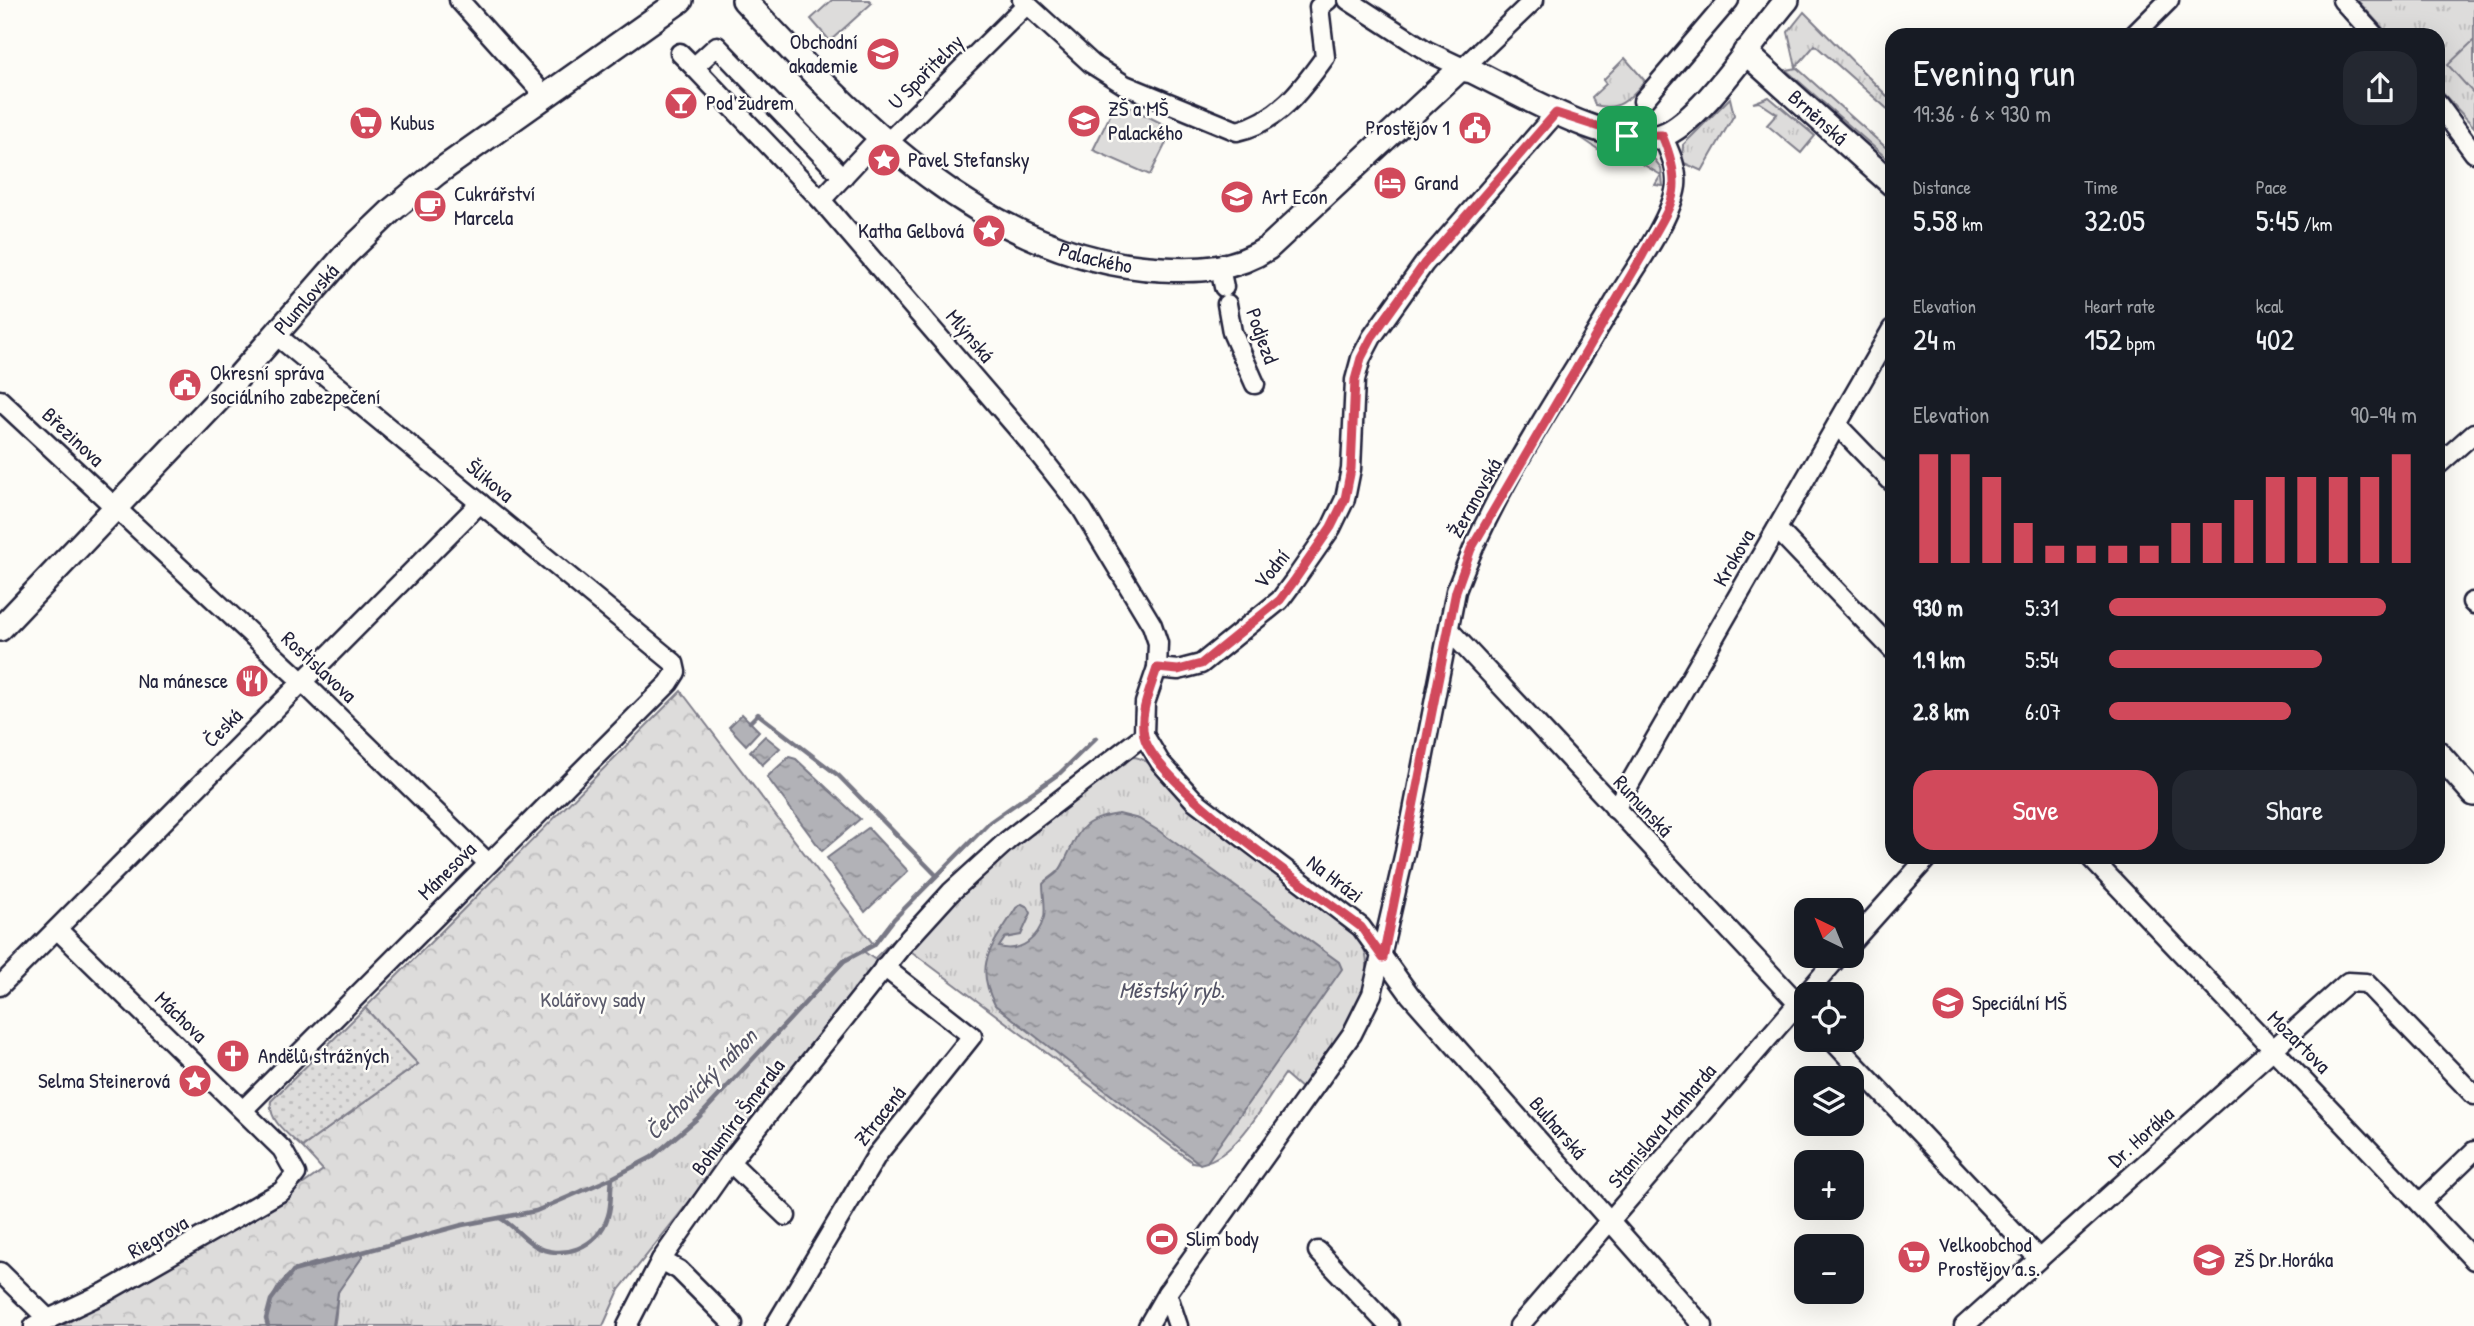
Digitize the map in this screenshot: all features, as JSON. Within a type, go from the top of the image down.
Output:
[{"type":"main road","name":"Plumlovská","points":[[0,629],[276,335],[346,254],[392,210],[438,173],[681,0]]},
{"type":"main road","name":"Palackého","points":[[744,0],[849,110],[883,140],[985,213],[1051,245],[1224,286],[1249,260],[1279,240],[1437,88],[1463,68]]},
{"type":"main road","points":[[1463,68],[1556,113],[1627,136],[1662,135],[1697,109],[1787,0]]},
{"type":"main road","name":"Brněnská","points":[[1745,52],[1885,178]]},
{"type":"main road","points":[[2445,761],[2474,794]]},
{"type":"street","points":[[458,0],[545,96]]},
{"type":"street","points":[[1348,0],[1427,51],[1463,68],[1534,0]]},
{"type":"street","points":[[1643,102],[1729,0]]},
{"type":"street","points":[[2141,28],[2169,0]]},
{"type":"street","points":[[2342,0],[2368,28]]},
{"type":"street","points":[[1025,2],[1092,64],[1125,85],[1237,131],[1255,127],[1270,118],[1300,92],[1325,57],[1323,3]]},
{"type":"street","name":"U Spořitelny","points":[[821,200],[1025,2]]},
{"type":"street","points":[[694,67],[717,46],[843,177]]},
{"type":"street","name":"Mlýnská","points":[[680,53],[821,200],[913,304],[1082,509],[1152,625],[1158,643],[1157,668]]},
{"type":"street","name":"Vodní","points":[[1157,668],[1190,668],[1230,641],[1280,600],[1331,527],[1349,484],[1355,380],[1361,358],[1372,337],[1424,264],[1556,113]]},
{"type":"street","points":[[2445,114],[2474,153]]},
{"type":"street","name":"Žeranovská","points":[[1383,958],[1456,591],[1471,549],[1672,200],[1676,184],[1675,166],[1662,135]]},
{"type":"street","name":"Podjezd","points":[[1224,286],[1232,332],[1255,384]]},
{"type":"street","name":"Šlikova","points":[[276,335],[674,663]]},
{"type":"street","name":"Krokova","points":[[1615,809],[1885,341]]},
{"type":"street","name":"Březinova","points":[[0,400],[115,508]]},
{"type":"street","points":[[1837,425],[1885,475]]},
{"type":"street","points":[[2445,459],[2474,433]]},
{"type":"street","name":"Česká","points":[[0,986],[480,503]]},
{"type":"street","name":"Rostislavova","points":[[115,508],[301,681],[488,863]]},
{"type":"street","points":[[1777,529],[1885,642]]},
{"type":"street","name":"Rumunská","points":[[1449,630],[1794,999]]},
{"type":"street","name":"Mánesova","points":[[244,1109],[669,683],[676,672],[674,663]]},
{"type":"street","points":[[1144,736],[1145,703],[1157,668]]},
{"type":"street","name":"Na Hrázi","points":[[1144,736],[1160,762],[1187,793],[1361,927],[1383,958]]},
{"type":"street","name":"Bohumíra Šmerala","points":[[627,1326],[661,1260],[730,1162],[901,947],[951,892],[1008,840],[1144,736]]},
{"type":"street","points":[[1864,929],[1922,864]]},
{"type":"street","name":"Mozartova","points":[[2097,864],[2474,1260]]},
{"type":"street","name":"Máchova","points":[[57,929],[244,1109],[282,1149],[296,1174]]},
{"type":"street","points":[[1148,1326],[1167,1293],[1362,1019],[1383,958]]},
{"type":"street","name":"Bulharská","points":[[1383,958],[1410,995],[1703,1326]]},
{"type":"street","name":"Ztracená","points":[[775,1326],[877,1155],[972,1036],[884,967]]},
{"type":"street","name":"Dr. Horáka","points":[[1964,1326],[2348,982],[2366,983],[2474,1095]]},
{"type":"street","name":"Stanislava Manharda","points":[[1519,1326],[1794,1016]]},
{"type":"street","points":[[1843,1052],[2038,1258]]},
{"type":"street","points":[[2420,1203],[2474,1151]]},
{"type":"street","points":[[730,1162],[786,1216]]},
{"type":"street","name":"Riegrova","points":[[41,1323],[150,1268],[282,1191],[296,1174]]},
{"type":"street","points":[[1318,1251],[1386,1325]]},
{"type":"street","points":[[661,1260],[679,1270],[733,1324]]},
{"type":"street","points":[[0,1272],[41,1323]]},
{"type":"street","points":[[1167,1293],[1178,1326]]},
{"type":"green space","points":[[832,0],[869,0],[872,3],[830,41],[811,19]]},
{"type":"green space","points":[[2357,0],[2474,0],[2474,127],[2445,96],[2445,28],[2383,28]]},
{"type":"green space","points":[[1804,12],[1885,94],[1885,107],[1815,45],[1796,67],[1788,32]]},
{"type":"green space","points":[[2474,40],[2474,94],[2448,65]]},
{"type":"green space","points":[[1625,58],[1645,81],[1618,105],[1595,105],[1592,97],[1606,84],[1603,80]]},
{"type":"green space","points":[[1797,68],[1885,147],[1885,157],[1786,70]]},
{"type":"green space","points":[[1769,97],[1815,136],[1801,153],[1767,125],[1777,114],[1759,102],[1753,103]]},
{"type":"green space","points":[[1730,98],[1734,115],[1702,171],[1682,162],[1683,145]]},
{"type":"green space","points":[[1117,101],[1173,129],[1150,175],[1093,150]]},
{"type":"green space","points":[[1577,135],[1651,155],[1661,168],[1663,186],[1655,185],[1661,175],[1632,158],[1611,158]]},
{"type":"green space","name":"Kolářovy sady","points":[[681,691],[874,945],[844,961],[699,1117],[652,1157],[612,1178],[536,1211],[462,1225],[293,1271],[271,1300],[266,1319],[268,1326],[62,1326],[255,1218],[323,1170],[302,1147],[418,1064],[365,1008]]},
{"type":"green space","name":"Městský ryb.","points":[[1135,757],[1150,764],[1186,804],[1223,835],[1341,922],[1359,941],[1366,956],[1364,992],[1357,1009],[1302,1089],[1285,1074],[1245,1132],[1220,1156],[1206,1162],[1192,1162],[908,949],[998,859],[1126,758]]},
{"type":"green space","points":[[891,942],[893,945],[619,1290],[603,1326],[334,1326],[339,1289],[363,1256],[362,1252],[483,1220],[536,1211],[612,1178],[652,1157],[699,1117],[849,957],[863,951],[874,959]]},
{"type":"green space","points":[[365,1008],[418,1064],[302,1147],[276,1121],[271,1101]]},
{"type":"water","points":[[742,714],[759,731],[746,745],[729,727]]},
{"type":"water","points":[[765,736],[780,748],[762,765],[750,751]]},
{"type":"water","points":[[789,757],[796,759],[860,819],[822,851],[767,777]]},
{"type":"water","name":"Městský ryb.","points":[[1119,814],[1139,819],[1159,831],[1339,962],[1342,969],[1207,1162],[1200,1164],[995,1005],[988,990],[985,977],[989,954],[1016,908],[1022,904],[1028,907],[1031,913],[1021,935],[1005,938],[999,947],[1014,948],[1033,938],[1044,917],[1043,884],[1060,869],[1077,836],[1087,824]]},
{"type":"water","points":[[868,828],[908,871],[865,912],[827,858]]},
{"type":"water","points":[[362,1252],[363,1256],[338,1292],[333,1326],[268,1326],[268,1312],[273,1296],[292,1272],[298,1268]]},
{"type":"waterway","points":[[750,722],[758,714],[839,776],[936,875]]},
{"type":"waterway","name":"Čechovický náhon","points":[[268,1326],[266,1319],[271,1300],[293,1271],[462,1225],[536,1211],[612,1178],[652,1157],[699,1117],[844,961],[874,945],[894,919],[990,822],[1060,773],[1096,738]]},
{"type":"waterway","points":[[500,1218],[529,1242],[545,1250],[556,1252],[578,1249],[596,1236],[603,1227],[609,1211],[612,1179]]},
{"type":"place","name":"Obchodní akademie","points":[[883,54]]},
{"type":"place","name":"Pod žudrem","points":[[681,103]]},
{"type":"place","name":"ZŠ a MŠ Palackého","points":[[1084,121]]},
{"type":"place","name":"Kubus","points":[[366,123]]},
{"type":"place","name":"Prostějov 1","points":[[1475,128]]},
{"type":"place","name":"Pavel Stefansky","points":[[884,160]]},
{"type":"place","name":"Grand","points":[[1390,183]]},
{"type":"place","name":"Art Econ","points":[[1237,197]]},
{"type":"place","name":"Cukrářství Marcela","points":[[430,206]]},
{"type":"place","name":"Katha Gelbová","points":[[989,231]]},
{"type":"place","name":"Okresní správa sociálního zabezpečení","points":[[185,385]]},
{"type":"place","name":"Na mánesce","points":[[252,681]]},
{"type":"place","name":"Speciální MŠ","points":[[1948,1003]]},
{"type":"place","name":"Andělů strážných","points":[[233,1056]]},
{"type":"place","name":"Selma Steinerová","points":[[195,1081]]},
{"type":"place","name":"Slim body","points":[[1162,1239]]},
{"type":"place","name":"Velkoobchod Prostějov a.s.","points":[[1914,1257]]},
{"type":"place","name":"ZŠ Dr.Horáka","points":[[2209,1260]]},
{"type":"route","points":[[1556,113],[1627,136],[1662,135],[1675,166],[1676,184],[1672,200],[1471,549],[1456,591],[1383,958],[1361,927],[1194,800],[1180,786],[1146,742],[1143,719],[1145,703],[1157,668],[1178,670],[1201,664],[1280,600],[1315,553],[1340,513],[1349,484],[1352,405],[1357,368],[1372,337],[1424,264],[1556,113]]}]
